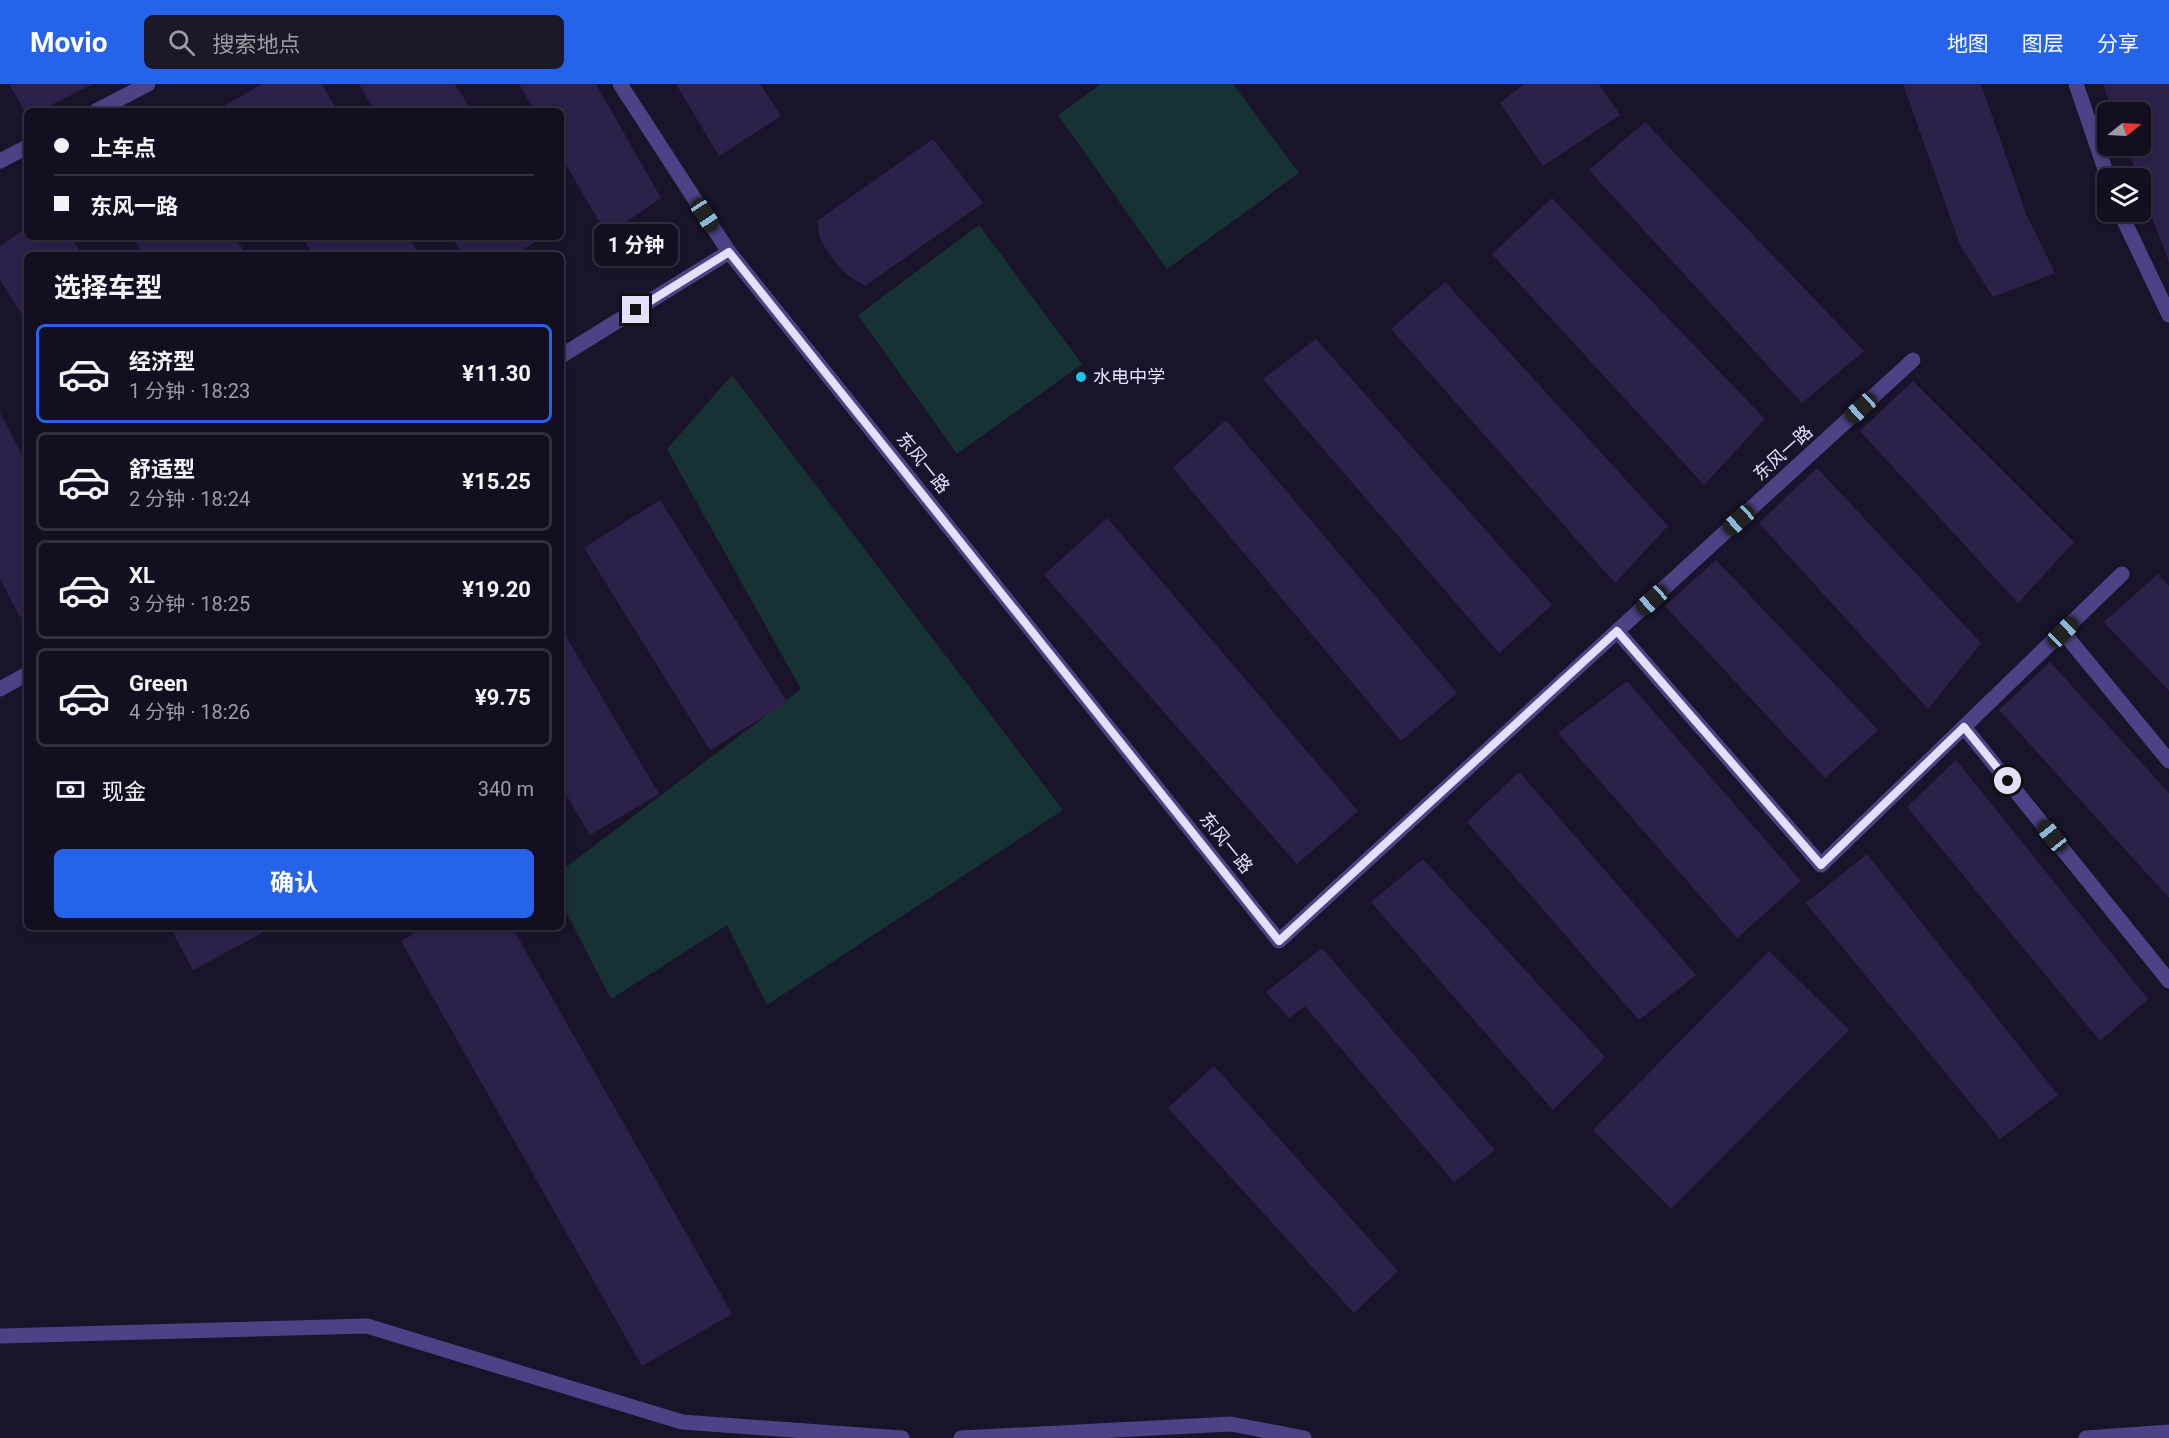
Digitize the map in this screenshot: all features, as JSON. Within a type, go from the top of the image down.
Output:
[{"type":"street","points":[[102,108],[148,84]]},
{"type":"street","points":[[564,354],[729,252],[620,84]]},
{"type":"street","points":[[2076,84],[2105,168]]},
{"type":"street","points":[[0,161],[24,149]]},
{"type":"street","points":[[2125,222],[2169,315]]},
{"type":"street","name":"东风一路","points":[[729,252],[1279,941],[1913,360]]},
{"type":"street","points":[[1617,631],[1821,865],[2122,574]]},
{"type":"street","points":[[2063,632],[2169,761]]},
{"type":"street","points":[[0,689],[24,676]]},
{"type":"street","points":[[1964,727],[2169,981]]},
{"type":"street","points":[[0,1336],[367,1326],[682,1422],[902,1438]]},
{"type":"street","points":[[961,1438],[1231,1424],[1304,1438]]},
{"type":"street","points":[[2086,1438],[2169,1432]]},
{"type":"green space","points":[[1101,84],[1233,84],[1299,173],[1167,269],[1058,115]]},
{"type":"green space","points":[[979,225],[1082,364],[957,454],[858,315]]},
{"type":"green space","points":[[732,375],[1063,810],[767,1005],[727,925],[611,999],[564,908],[564,869],[801,689],[667,449]]},
{"type":"building","points":[[9,84],[93,84],[45,108],[24,108],[24,110]]},
{"type":"building","points":[[262,84],[322,84],[335,108],[225,108],[224,106]]},
{"type":"building","points":[[359,84],[455,84],[470,108],[373,108]]},
{"type":"building","points":[[519,84],[596,84],[661,198],[607,235],[564,161],[564,108],[533,108]]},
{"type":"building","points":[[676,84],[760,84],[781,116],[719,156]]},
{"type":"building","points":[[1524,84],[1599,84],[1620,115],[1543,166],[1500,103]]},
{"type":"building","points":[[1903,84],[1981,84],[2026,214],[2055,273],[1993,297],[1960,245]]},
{"type":"building","points":[[2103,84],[2169,84],[2169,262],[2151,215],[2151,168],[2134,168],[2130,156],[2151,156],[2151,102],[2109,102]]},
{"type":"building","points":[[1645,122],[1864,351],[1802,403],[1589,170]]},
{"type":"building","points":[[933,139],[983,203],[865,286],[846,274],[831,257],[820,239],[817,221]]},
{"type":"building","points":[[1552,198],[1765,419],[1704,485],[1492,254]]},
{"type":"building","points":[[24,230],[24,240],[73,240],[80,252],[24,252],[24,318],[0,280],[0,246]]},
{"type":"building","points":[[135,240],[237,240],[244,252],[142,252]]},
{"type":"building","points":[[304,240],[411,240],[417,252],[311,252]]},
{"type":"building","points":[[454,240],[539,240],[519,252],[461,252]]},
{"type":"building","points":[[1445,282],[1668,526],[1615,583],[1391,329]]},
{"type":"building","points":[[1316,339],[1552,605],[1499,653],[1263,379]]},
{"type":"building","points":[[1913,381],[2074,542],[2018,603],[1860,431]]},
{"type":"building","points":[[0,413],[24,458],[24,615],[20,617],[0,579]]},
{"type":"building","points":[[1226,420],[1457,693],[1401,741],[1173,468]]},
{"type":"building","points":[[1817,468],[1981,643],[1928,709],[1759,523]]},
{"type":"building","points":[[660,500],[787,702],[710,750],[584,548]]},
{"type":"building","points":[[1107,518],[1358,811],[1297,864],[1044,575]]},
{"type":"building","points":[[1716,560],[1878,730],[1825,778],[1665,606]]},
{"type":"building","points":[[2158,574],[2169,586],[2169,691],[2104,622]]},
{"type":"building","points":[[564,633],[659,794],[590,835],[564,791]]},
{"type":"building","points":[[2050,662],[2169,793],[2169,898],[1999,710]]},
{"type":"building","points":[[1627,681],[1801,881],[1737,938],[1558,733]]},
{"type":"building","points":[[1956,760],[2148,999],[2100,1041],[1907,807]]},
{"type":"building","points":[[1519,772],[1696,975],[1639,1020],[1467,822]]},
{"type":"building","points":[[1867,854],[2058,1095],[2000,1139],[1806,903]]},
{"type":"building","points":[[1423,859],[1605,1057],[1553,1110],[1371,902]]},
{"type":"building","points":[[172,930],[267,930],[193,970]]},
{"type":"building","points":[[419,930],[514,930],[732,1314],[642,1366],[401,941]]},
{"type":"building","points":[[1322,948],[1495,1150],[1454,1182],[1305,1006],[1289,1018],[1266,992]]},
{"type":"building","points":[[1769,951],[1849,1030],[1671,1209],[1593,1130]]},
{"type":"building","points":[[1214,1066],[1398,1271],[1354,1313],[1168,1108]]},
{"type":"place","name":"水电中学","points":[[1081,377]]},
{"type":"route","points":[[636,310],[729,252],[1279,941],[1617,631],[1821,865],[1964,727],[2008,781]]}]
